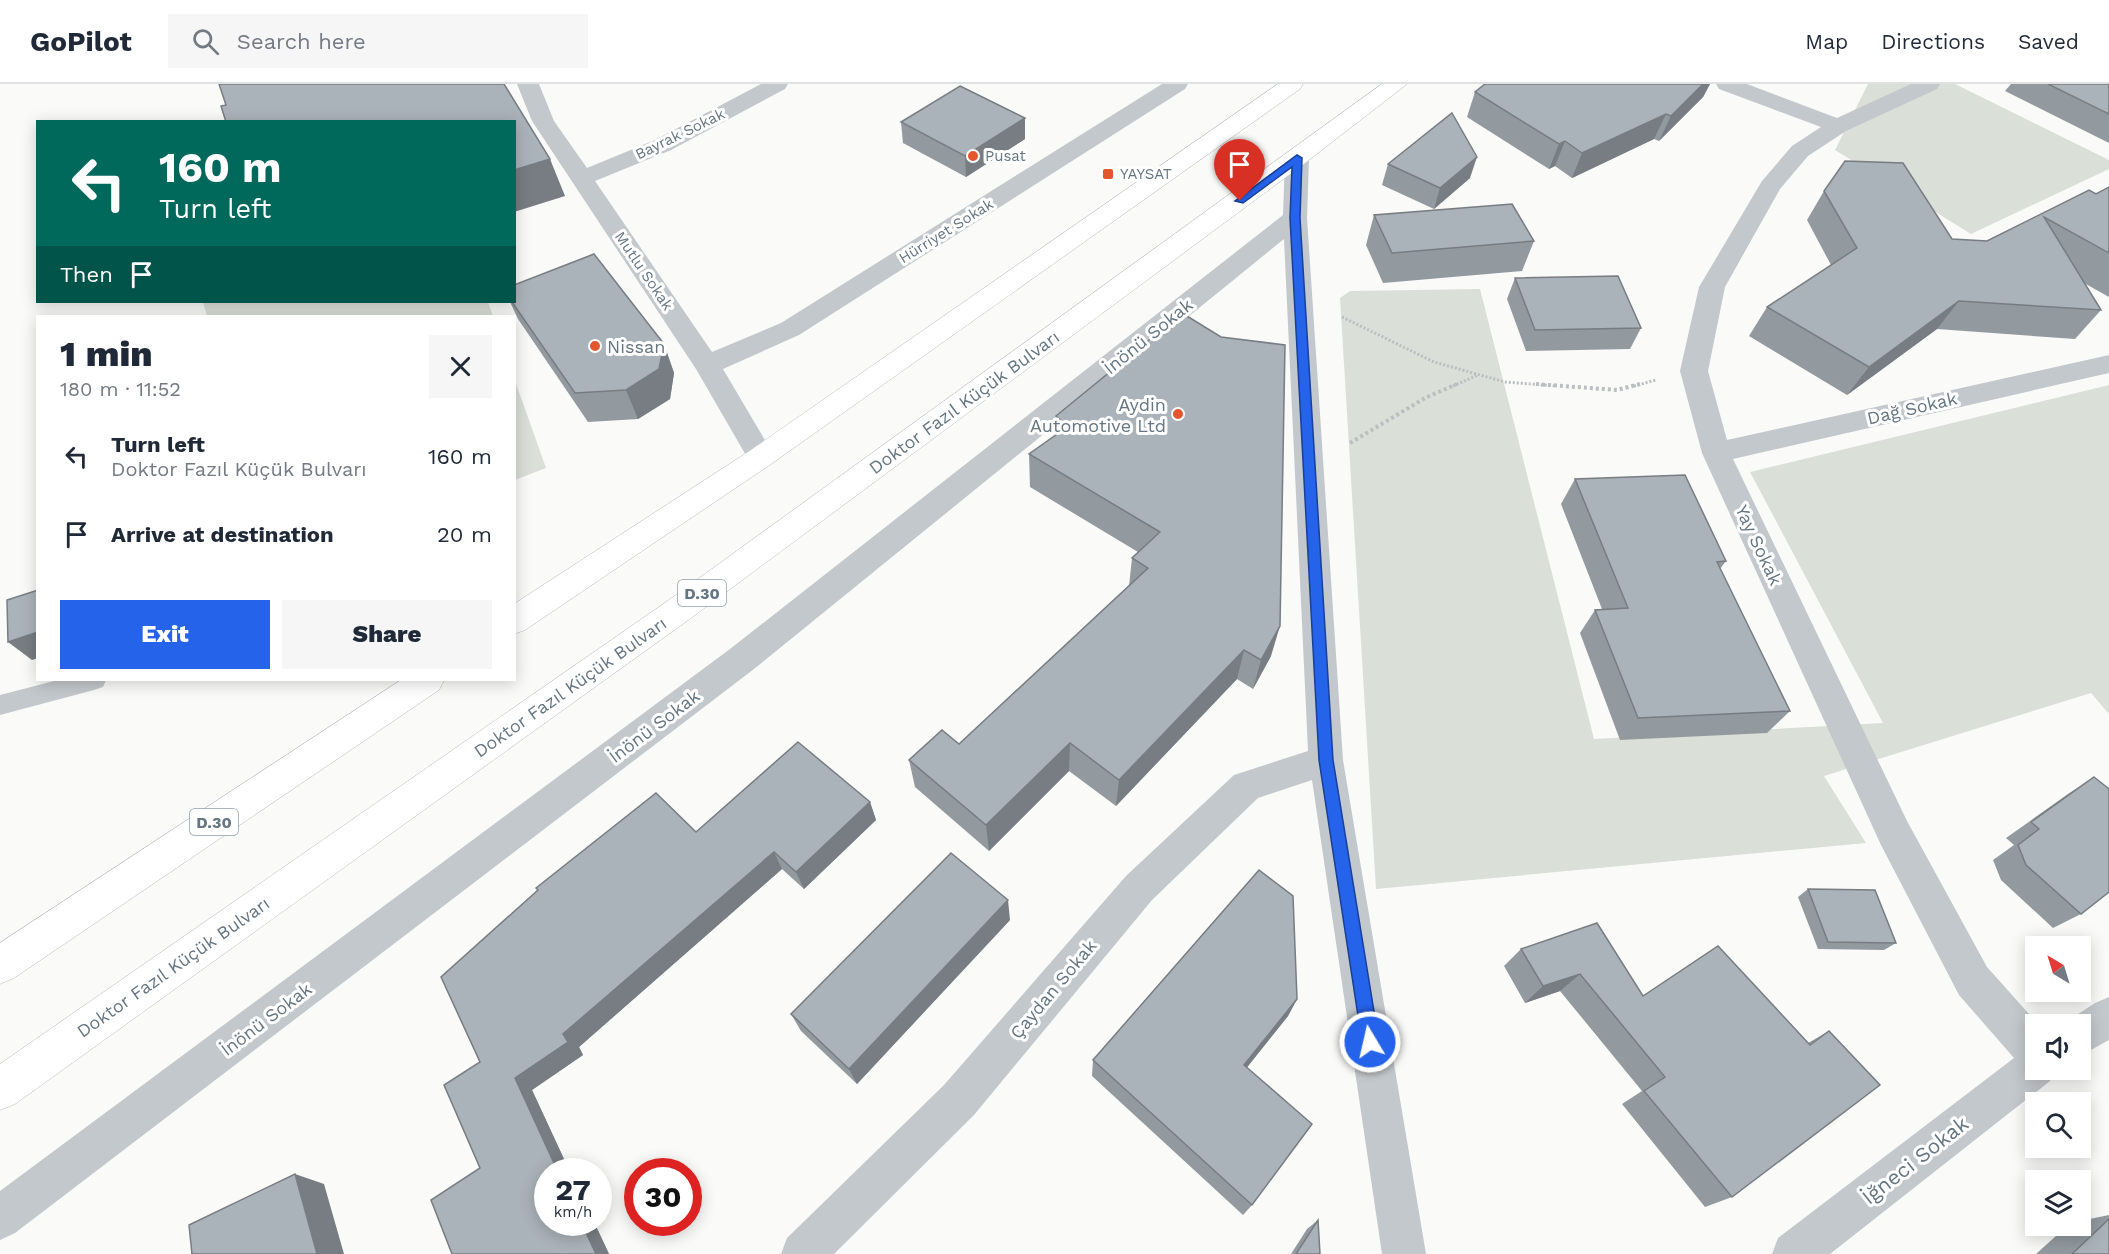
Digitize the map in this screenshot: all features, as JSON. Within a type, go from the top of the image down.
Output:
[{"type":"highway","points":[[516,620],[761,457],[1292,84]]},
{"type":"highway","name":"Doktor Fazıl Küçük Bulvarı","points":[[0,1089],[680,609],[1396,84]]},
{"type":"highway","name":"D.30","points":[[0,964],[426,681]]},
{"type":"street","name":"Mutlu Sokak","points":[[528,84],[543,121],[707,365],[761,457]]},
{"type":"street","name":"Bayrak Sokak","points":[[581,179],[663,145],[777,84]]},
{"type":"street","name":"Hürriyet Sokak","points":[[707,365],[790,329],[1177,84]]},
{"type":"street","points":[[1727,84],[1838,126]]},
{"type":"street","name":"Yay Sokak","points":[[1929,84],[1838,126],[1800,151],[1770,186],[1712,287],[1694,371],[1716,453],[1894,832],[1973,981],[2025,1040]]},
{"type":"street","points":[[1297,158],[1295,218],[1326,760],[1404,1254]]},
{"type":"street","name":"İnönü Sokak","points":[[0,1218],[742,659],[1295,218]]},
{"type":"street","name":"Dağ Sokak","points":[[1716,453],[2109,364]]},
{"type":"street","name":"Çaydan Sokak","points":[[803,1254],[959,1100],[1139,888],[1230,801],[1246,786],[1326,760]]},
{"type":"street","points":[[2091,1029],[2109,1017]]},
{"type":"street","name":"İğneci Sokak","points":[[1794,1254],[2025,1076]]},
{"type":"lane","points":[[0,705],[90,681]]},
{"type":"path","points":[[1299,296],[1434,362],[1505,382],[1617,390],[1694,371]]},
{"type":"path","points":[[1309,468],[1425,398],[1478,375]]},
{"type":"shaded area","points":[[1868,84],[1955,84],[2109,160],[2109,169],[1971,234],[1835,150]]},
{"type":"shaded area","points":[[1480,289],[1594,739],[1883,723],[1750,472],[2109,385],[2109,714],[2091,693],[1824,776],[1866,843],[1376,889],[1340,298],[1350,291]]},
{"type":"shaded area","points":[[203,303],[488,303],[493,315],[207,315]]},
{"type":"shaded area","points":[[516,384],[546,468],[516,480]]},
{"type":"building","points":[[219,84],[504,84],[550,159],[516,169],[516,120],[225,120],[221,106],[226,105]]},
{"type":"building","points":[[1485,84],[1703,84],[1671,116],[1666,114],[1582,153],[1565,141],[1559,144],[1475,92]]},
{"type":"building","points":[[2048,84],[2109,84],[2109,114]]},
{"type":"building","points":[[960,86],[1025,118],[965,156],[901,122]]},
{"type":"building","points":[[1452,113],[1477,157],[1440,188],[1388,164]]},
{"type":"building","points":[[1845,161],[1903,163],[1952,239],[1987,241],[2089,190],[2096,194],[2109,187],[2109,253],[2044,217],[2101,310],[1959,301],[1869,367],[1767,307],[1857,248],[1824,191]]},
{"type":"building","points":[[1512,204],[1534,241],[1392,253],[1374,215]]},
{"type":"building","name":"Nissan","points":[[594,254],[664,344],[659,369],[626,390],[575,393],[513,303],[516,303],[516,284]]},
{"type":"building","points":[[1618,276],[1641,328],[1535,330],[1515,278]]},
{"type":"building","points":[[1182,313],[1221,337],[1285,345],[1280,626],[1261,660],[1244,650],[1119,780],[1070,743],[986,825],[909,760],[942,730],[959,744],[1148,568],[1132,558],[1160,532],[1029,454],[1067,427],[1056,416]]},
{"type":"building","points":[[1685,475],[1726,561],[1717,562],[1790,711],[1638,718],[1595,610],[1628,608],[1575,479]]},
{"type":"building","points":[[36,591],[36,633],[8,642],[7,600]]},
{"type":"building","points":[[798,742],[870,802],[796,872],[774,852],[563,1034],[568,1042],[515,1078],[552,1158],[534,1158],[534,1236],[588,1236],[596,1254],[452,1254],[431,1200],[480,1168],[444,1085],[480,1062],[441,977],[538,890],[536,888],[656,793],[696,832]]},
{"type":"building","points":[[2094,777],[2109,789],[2109,892],[2081,914],[2026,865],[2018,845],[2039,829],[2031,822]]},
{"type":"building","points":[[951,853],[1008,900],[849,1069],[791,1014]]},
{"type":"building","points":[[1259,870],[1293,896],[1297,999],[1244,1065],[1312,1124],[1252,1205],[1093,1060]]},
{"type":"building","points":[[1808,889],[1875,890],[1896,943],[1828,942]]},
{"type":"building","points":[[1597,923],[1643,996],[1718,946],[1810,1045],[1829,1031],[1880,1085],[1732,1197],[1644,1091],[1665,1077],[1580,974],[1543,986],[1521,949]]},
{"type":"building","points":[[295,1174],[317,1254],[192,1254],[189,1225]]},
{"type":"building","points":[[2109,1219],[2109,1254],[2072,1254]]},
{"type":"building","points":[[1318,1220],[1320,1254],[1296,1254]]},
{"type":"place","name":"Pusat","points":[[973,156]]},
{"type":"place","name":"YAYSAT","points":[[1108,174]]},
{"type":"place","name":"Nissan","points":[[595,346]]},
{"type":"place","name":"Aydin Automotive Ltd","points":[[1178,414]]},
{"type":"route","points":[[1240,201],[1297,158],[1295,218],[1326,760],[1370,1042]]}]
